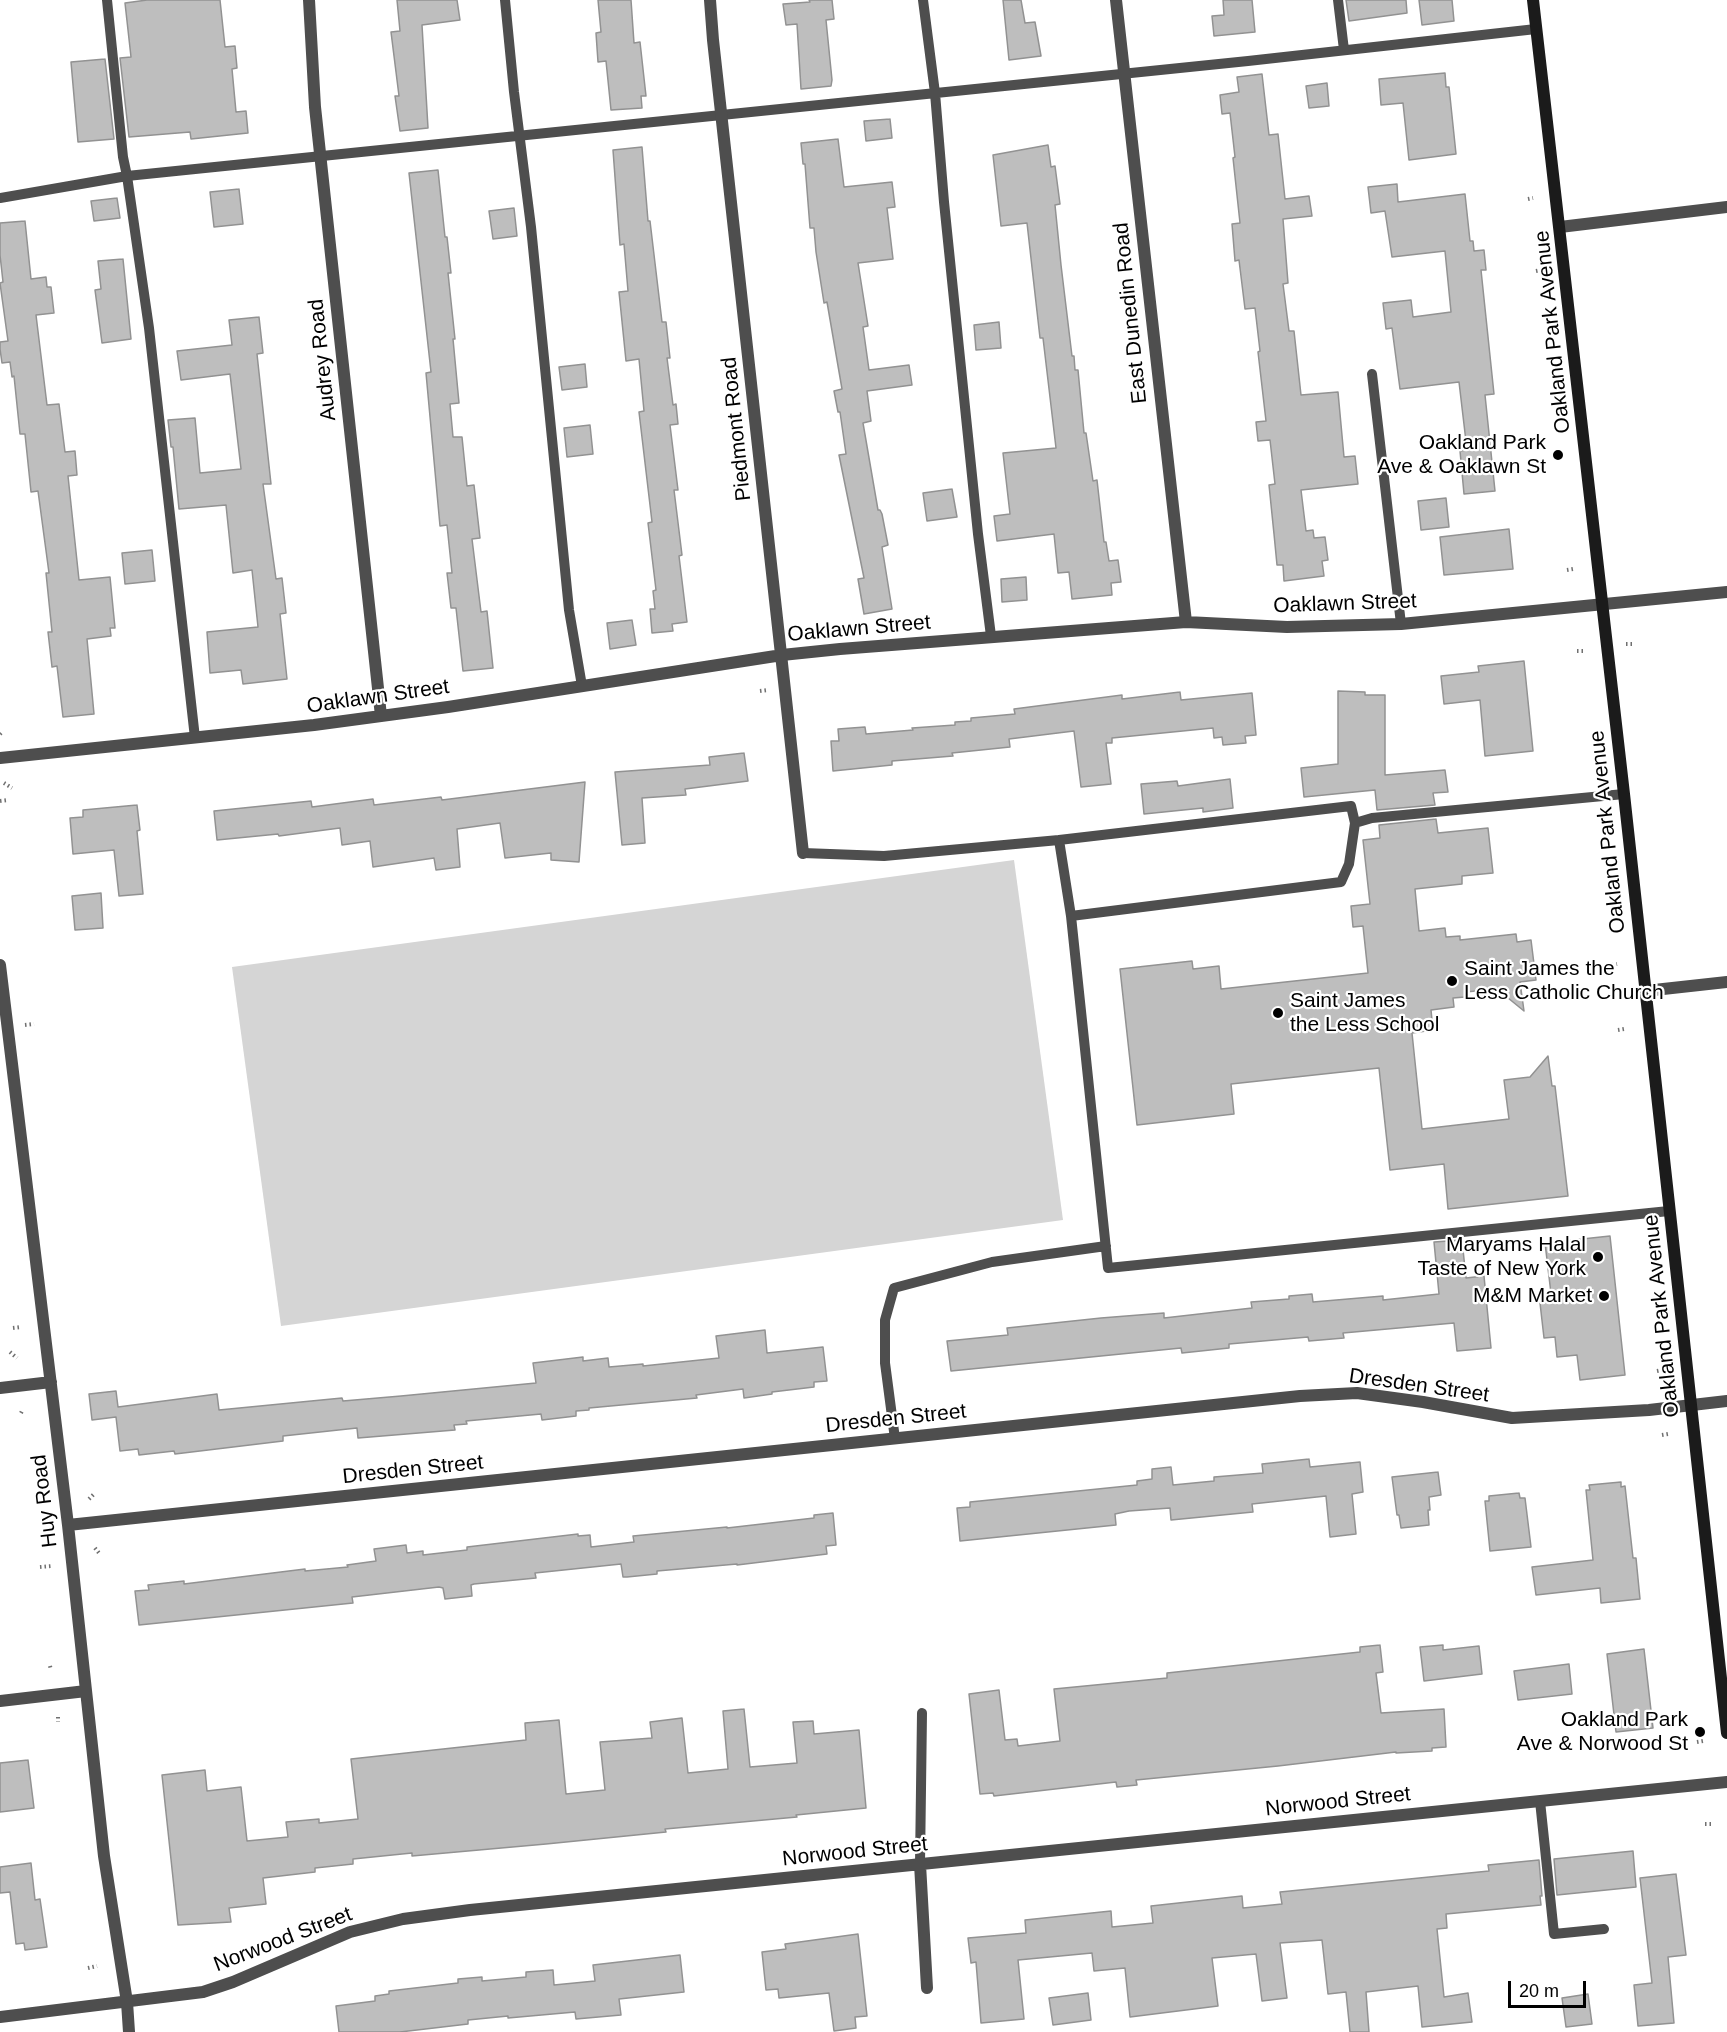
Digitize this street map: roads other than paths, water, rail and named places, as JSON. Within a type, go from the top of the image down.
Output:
[{"type":"main road","name":"Oakland Park Avenue","points":[[1533,0],[1603,605],[1727,1733]]},
{"type":"street","name":"Audrey Road","points":[[309,0],[320,157],[381,716]]},
{"type":"street","name":"Piedmont Road","points":[[710,0],[802,853]]},
{"type":"street","name":"East Dunedin Road","points":[[1116,0],[1186,622]]},
{"type":"street","points":[[1560,227],[1727,207]]},
{"type":"street","name":"Oaklawn Street","points":[[0,758],[381,716],[840,649],[1186,622],[1287,627],[1401,624],[1727,592]]},
{"type":"street","name":"Huy Road","points":[[0,965],[6,1069],[51,1382],[104,1856],[127,2002],[129,2032]]},
{"type":"street","points":[[1645,992],[1727,982]]},
{"type":"street","points":[[0,1388],[51,1382]]},
{"type":"street","name":"Dresden Street","points":[[68,1525],[1300,1396],[1357,1393],[1512,1418],[1649,1410],[1727,1401]]},
{"type":"street","points":[[0,1701],[86,1691]]},
{"type":"street","name":"Norwood Street","points":[[0,2017],[203,1992],[233,1982],[350,1932],[403,1919],[470,1910],[1727,1782]]},
{"type":"street","points":[[920,1864],[927,1988]]},
{"type":"lane","points":[[107,0],[123,157],[149,328],[195,738]]},
{"type":"lane","points":[[505,0],[532,238],[569,610],[582,686]]},
{"type":"lane","points":[[923,0],[935,93],[958,355],[991,636]]},
{"type":"lane","points":[[1338,0],[1344,50]]},
{"type":"lane","points":[[0,198],[127,176],[722,116],[1536,29]]},
{"type":"lane","points":[[1372,374],[1401,624]]},
{"type":"lane","points":[[1355,823],[1372,818],[1624,794]]},
{"type":"lane","points":[[802,853],[884,856],[1059,840],[1351,806],[1355,823],[1349,864],[1341,882],[1071,916]]},
{"type":"lane","points":[[1059,840],[1071,916],[1108,1268],[1670,1211]]},
{"type":"lane","points":[[895,1439],[885,1363],[885,1320],[894,1288],[992,1262],[1106,1246]]},
{"type":"lane","points":[[920,1864],[922,1713]]},
{"type":"lane","points":[[1540,1801],[1554,1934],[1604,1929]]},
{"type":"place","name":"Oakland Park Ave & Oaklawn St","points":[[1558,455]]},
{"type":"place","name":"Saint James the Less Catholic Church","points":[[1452,981]]},
{"type":"place","name":"Saint James the Less School","points":[[1278,1013]]},
{"type":"place","name":"Maryams Halal Taste of New York","points":[[1598,1257]]},
{"type":"place","name":"M&M Market","points":[[1604,1296]]},
{"type":"place","name":"Oakland Park Ave & Norwood St","points":[[1700,1732]]}]
